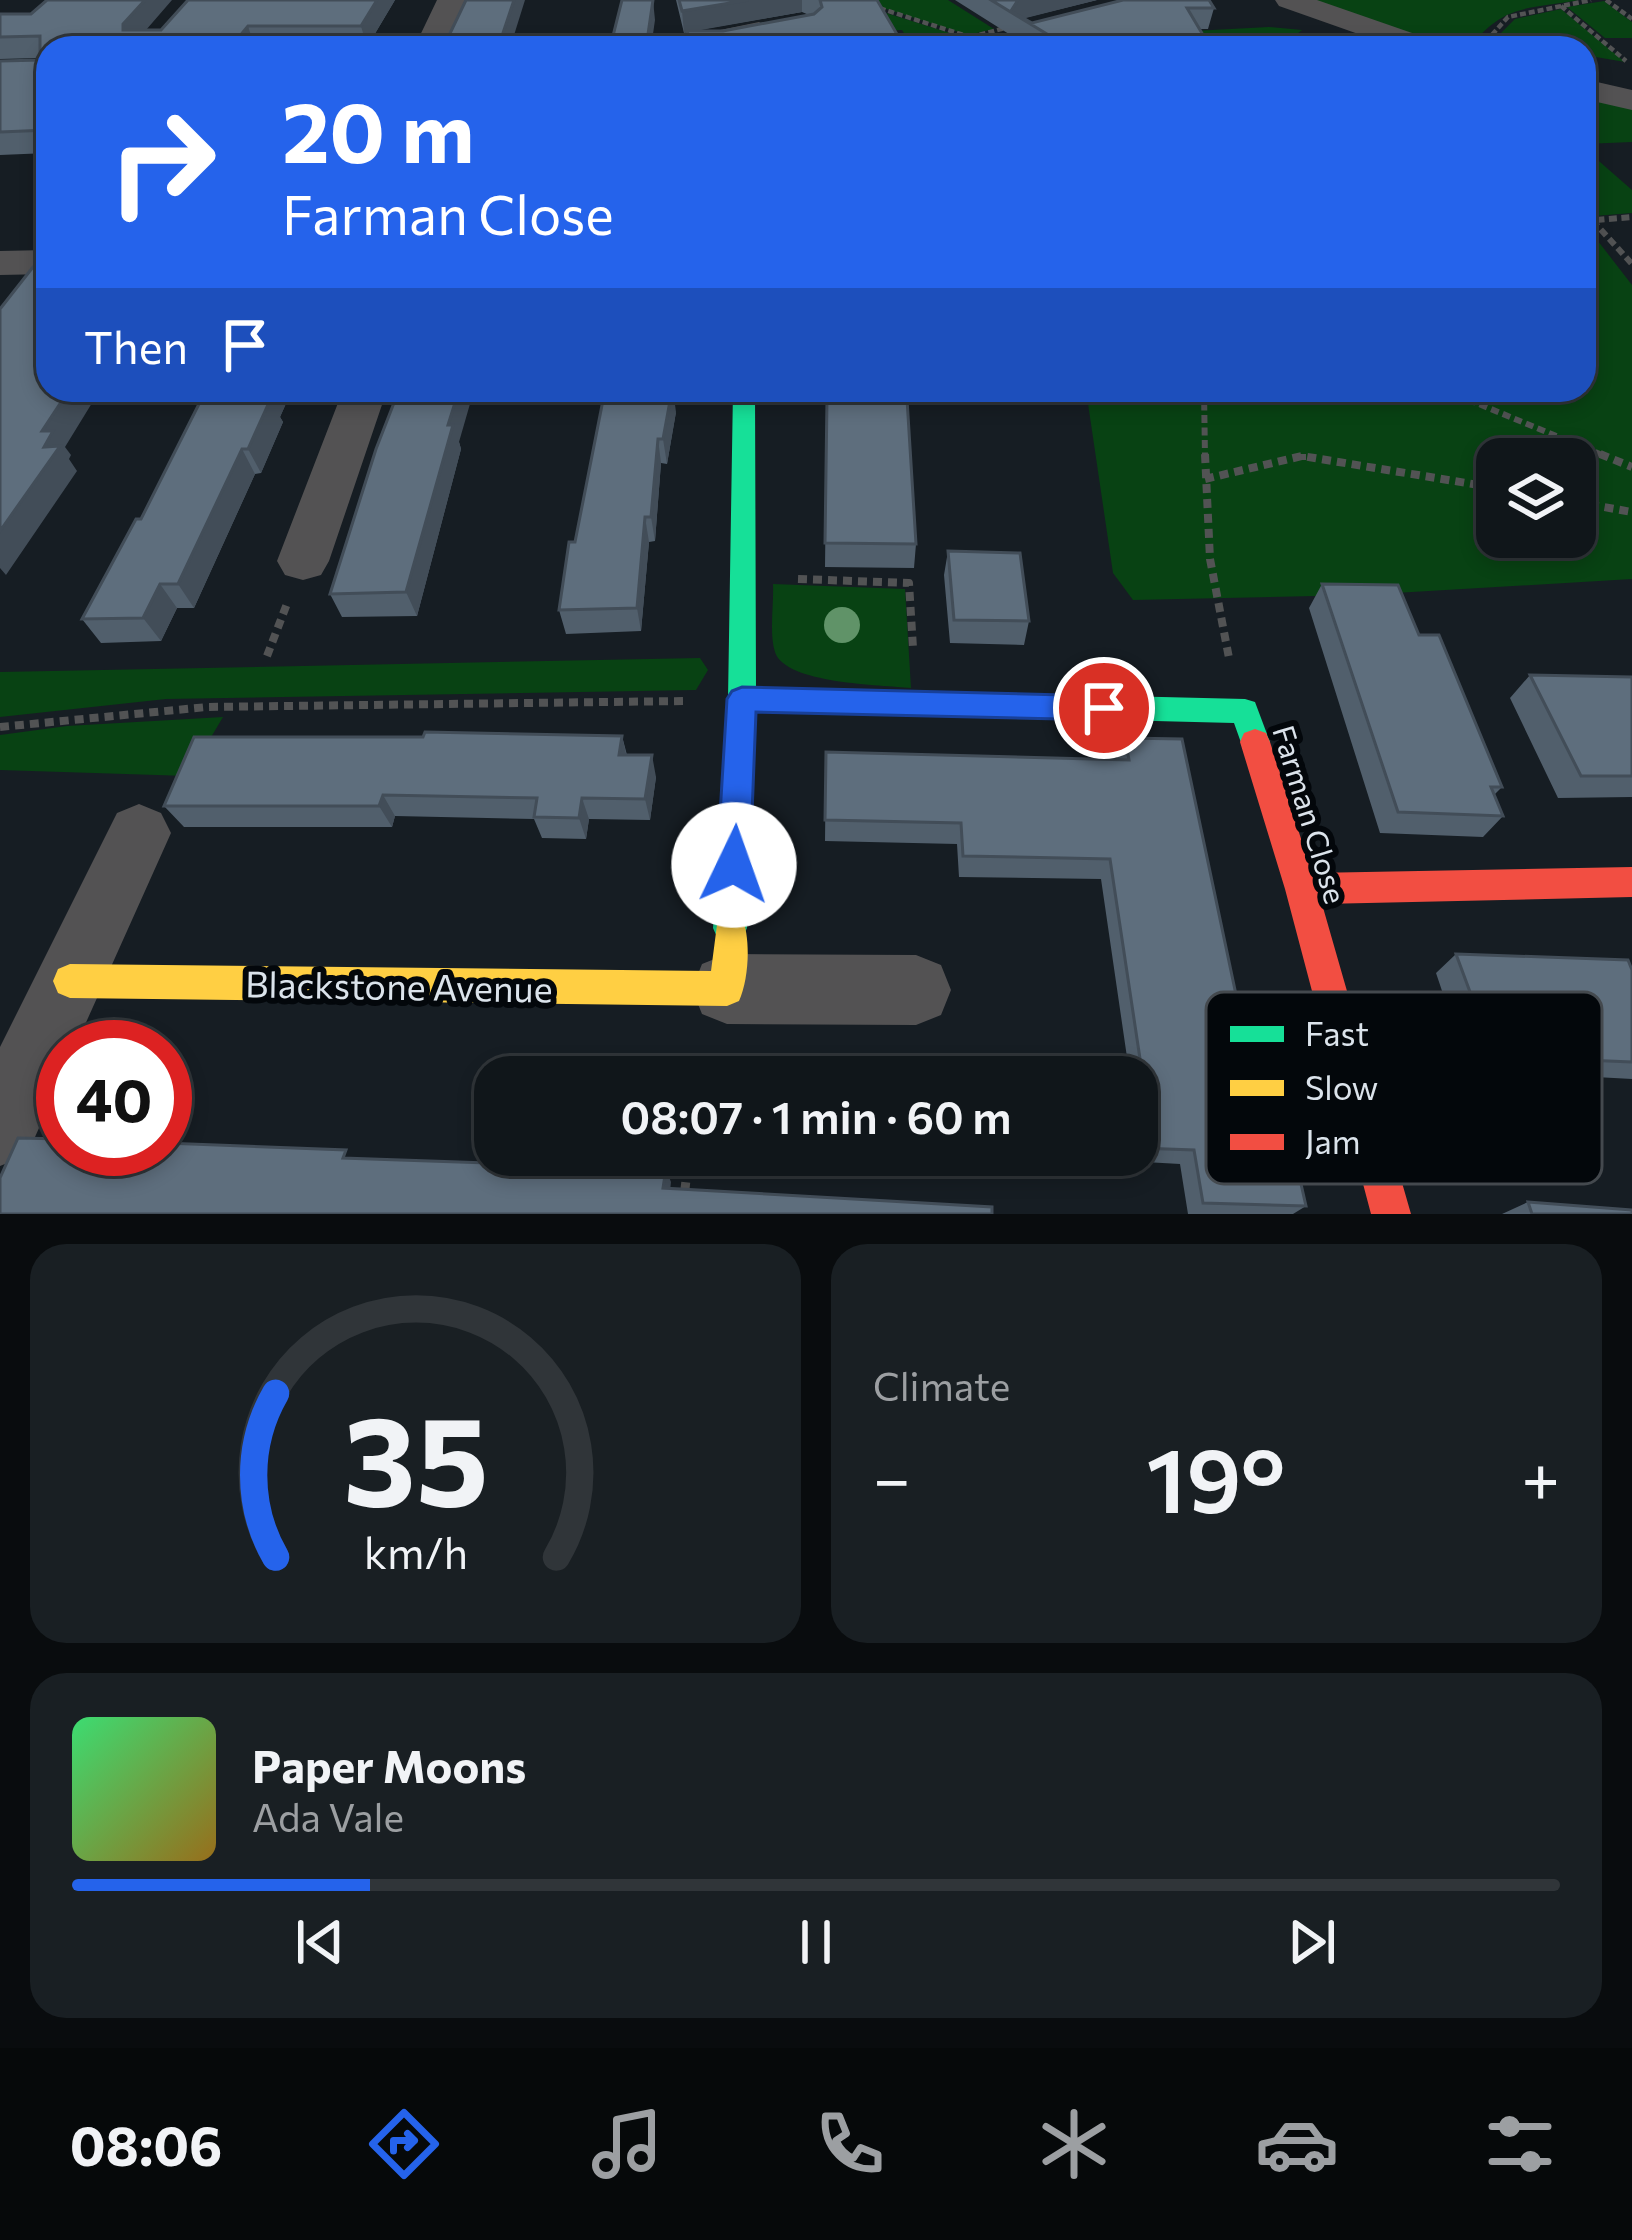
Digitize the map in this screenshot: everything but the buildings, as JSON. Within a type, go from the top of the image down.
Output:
[{"type":"street","points":[[434,36],[451,0]]},
{"type":"street","points":[[1289,0],[1389,36]]},
{"type":"street","points":[[1326,36],[1348,23]]},
{"type":"street","points":[[738,36],[782,28]]},
{"type":"street","points":[[1596,91],[1632,100]]},
{"type":"street","points":[[0,263],[36,262]]},
{"type":"street","points":[[303,561],[361,402]]},
{"type":"street","points":[[727,989],[742,699],[744,402]]},
{"type":"street","name":"Farman Close","points":[[742,699],[1245,711],[1330,992]]},
{"type":"street","points":[[0,1128],[139,833]]},
{"type":"street","points":[[1301,889],[1632,883]]},
{"type":"street","name":"Blackstone Avenue","points":[[70,981],[916,990]]},
{"type":"street","name":"Farman Close","points":[[1383,1184],[1391,1214]]},
{"type":"path","points":[[854,0],[967,36]]},
{"type":"path","points":[[1493,36],[1508,17],[1591,0]]},
{"type":"path","points":[[1606,0],[1632,20]]},
{"type":"path","points":[[1561,6],[1632,66]]},
{"type":"path","points":[[974,36],[1011,27]]},
{"type":"path","points":[[1596,217],[1632,217]]},
{"type":"path","points":[[1596,227],[1632,264]]},
{"type":"path","points":[[1204,402],[1216,615],[1245,711]]},
{"type":"path","points":[[1475,402],[1632,466]]},
{"type":"path","points":[[1205,479],[1302,456],[1476,485]]},
{"type":"path","points":[[1596,506],[1632,512]]},
{"type":"path","points":[[268,656],[303,561]]},
{"type":"path","points":[[742,578],[909,583],[916,704]]},
{"type":"path","points":[[0,727],[207,707],[742,699]]},
{"type":"path","points":[[682,1214],[687,1176]]},
{"type":"green space","points":[[858,0],[948,0],[994,29],[968,35]]},
{"type":"green space","points":[[1308,0],[1579,0],[1518,11],[1479,36],[1412,36]]},
{"type":"green space","points":[[1604,1],[1632,22],[1632,38],[1605,38],[1567,7]]},
{"type":"green space","points":[[1561,9],[1594,36],[1499,35],[1515,19]]},
{"type":"green space","points":[[883,12],[960,36],[906,36],[902,30],[875,31]]},
{"type":"green space","points":[[1302,30],[1295,36],[1194,36],[1193,31]]},
{"type":"green space","points":[[1596,38],[1625,62],[1596,57]]},
{"type":"green space","points":[[1596,101],[1632,109],[1632,142],[1596,144]]},
{"type":"green space","points":[[1596,158],[1632,190],[1632,213],[1596,216]]},
{"type":"green space","points":[[1596,238],[1632,285],[1632,579],[1361,595],[1133,600],[1113,573],[1088,402],[1596,402]]},
{"type":"green space","points":[[773,584],[905,589],[911,688],[815,677],[783,663],[773,645]]},
{"type":"green space","points":[[700,658],[708,670],[696,690],[166,699],[0,717],[0,672]]},
{"type":"green space","points":[[223,717],[188,776],[0,770],[0,735]]},
{"type":"traffic: fast","points":[[730,928],[742,699],[744,402]]},
{"type":"traffic: fast","points":[[742,699],[1245,711],[1255,742]]},
{"type":"traffic: slow","points":[[70,981],[727,989],[730,928]]},
{"type":"traffic: jam","points":[[1255,742],[1330,992]]},
{"type":"traffic: jam","points":[[1301,889],[1632,882]]},
{"type":"traffic: jam","points":[[1383,1184],[1391,1214]]},
{"type":"route","points":[[734,865],[742,699],[1104,708]]}]
